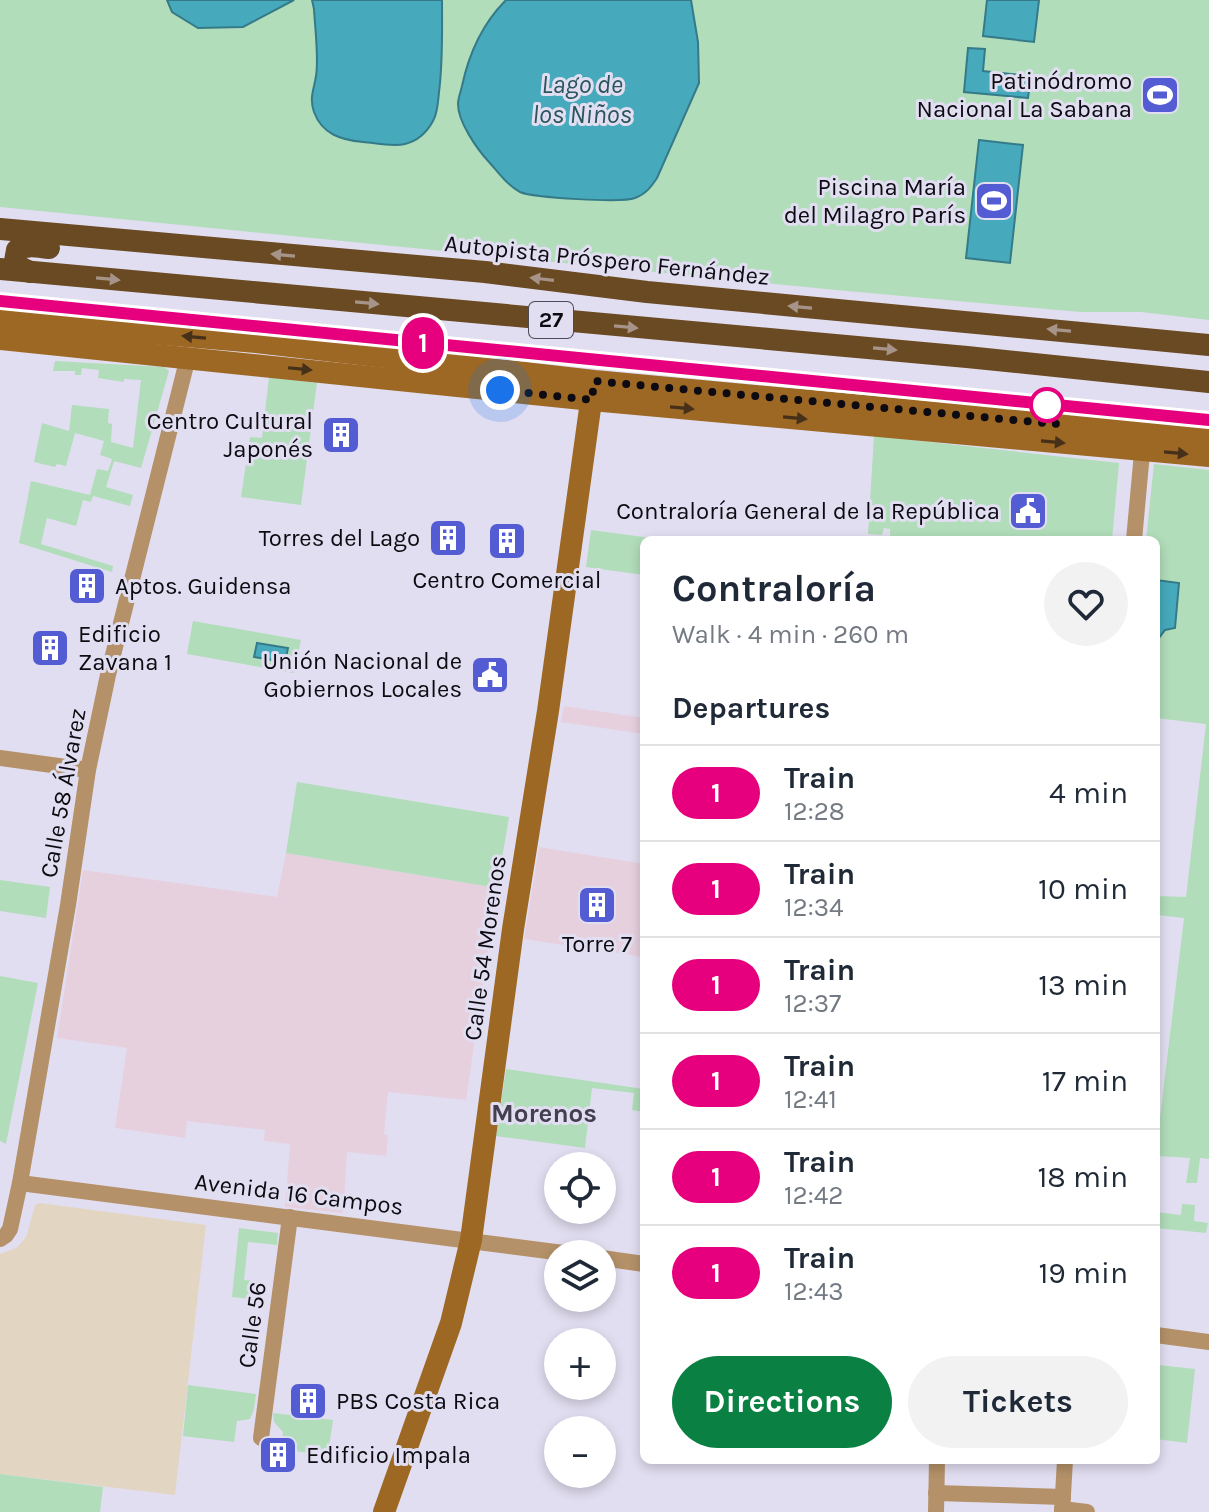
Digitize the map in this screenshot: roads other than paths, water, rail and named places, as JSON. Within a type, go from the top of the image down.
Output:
[{"type":"highway","name":"Autopista Próspero Fernández","points":[[0,229],[485,272],[662,293],[1209,345]]},
{"type":"highway","points":[[30,272],[15,261],[17,250],[22,247],[97,250],[129,241]]},
{"type":"highway","name":"27","points":[[0,269],[1209,382]]},
{"type":"highway","points":[[1072,368],[1098,363],[1146,365],[1152,352],[1137,337]]},
{"type":"main road","points":[[0,320],[271,344],[593,390]]},
{"type":"main road","points":[[0,339],[1143,441],[1209,456]]},
{"type":"main road","name":"Calle 54 Morenos","points":[[384,1512],[451,1323],[471,1240],[513,929],[548,711],[593,390]]},
{"type":"main road","points":[[1143,441],[1209,438]]},
{"type":"street","name":"Calle 58 Álvarez","points":[[1,1239],[10,1229],[20,1183],[88,770],[111,663],[188,357]]},
{"type":"street","points":[[1134,536],[1143,441]]},
{"type":"street","points":[[0,758],[88,770]]},
{"type":"street","name":"Avenida 16 Campos","points":[[20,1183],[544,1250]]},
{"type":"street","name":"Calle 56","points":[[261,1438],[290,1217]]},
{"type":"street","points":[[616,1260],[640,1263]]},
{"type":"street","points":[[1160,1336],[1209,1342]]},
{"type":"street","points":[[936,1512],[937,1464]]},
{"type":"street","points":[[1063,1506],[1065,1464]]},
{"type":"street","points":[[936,1493],[1063,1506],[1087,1512]]},
{"type":"water","points":[[167,0],[294,0],[243,27],[198,28],[172,12]]},
{"type":"water","points":[[312,0],[442,0],[438,106],[433,121],[421,136],[405,144],[384,144],[340,137],[322,126],[312,102],[317,61]]},
{"type":"water","name":"Lago de los Niños","points":[[506,0],[691,0],[698,42],[699,83],[657,178],[642,194],[635,198],[597,200],[520,192],[503,178],[474,143],[461,119],[459,97],[468,62],[478,40]]},
{"type":"water","points":[[987,0],[1039,0],[1034,42],[983,36]]},
{"type":"water","points":[[968,48],[985,49],[983,71],[1031,76],[1028,98],[964,92]]},
{"type":"water","name":"Piscina María del Milagro París","points":[[979,140],[1023,145],[1010,263],[966,258]]},
{"type":"water","points":[[1160,581],[1179,583],[1175,628],[1165,630],[1160,637]]},
{"type":"water","points":[[257,643],[288,648],[285,662],[254,657]]},
{"type":"railway","points":[[0,301],[1209,420]]},
{"type":"train","name":"1","points":[[0,301],[1209,420]]},
{"type":"place","name":"Patinódromo Nacional La Sabana","points":[[1160,95]]},
{"type":"place","name":"Piscina María del Milagro París","points":[[994,201]]},
{"type":"place","name":"Centro Cultural Japonés","points":[[341,435]]},
{"type":"place","name":"Contraloría General de la República","points":[[1028,511]]},
{"type":"place","name":"Torres del Lago","points":[[448,538]]},
{"type":"place","name":"Centro Comercial","points":[[507,541]]},
{"type":"place","name":"Aptos. Guidensa","points":[[87,586]]},
{"type":"place","name":"Edificio Zavana 1","points":[[50,648]]},
{"type":"place","name":"Unión Nacional de Gobiernos Locales","points":[[490,675]]},
{"type":"place","name":"Torre 7","points":[[597,905]]},
{"type":"place","name":"PBS Costa Rica","points":[[308,1401]]},
{"type":"place","name":"Edificio Impala","points":[[278,1455]]},
{"type":"district","name":"Morenos","points":[[544,1113]]}]
